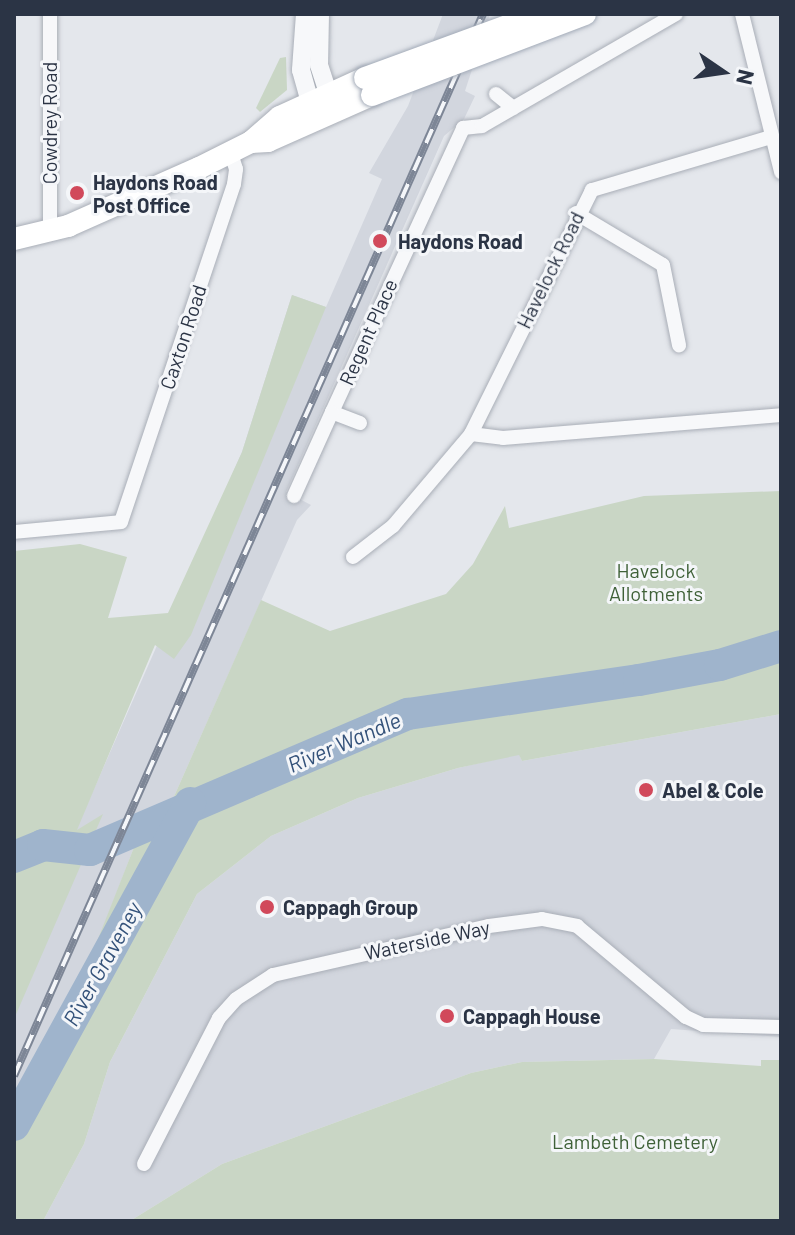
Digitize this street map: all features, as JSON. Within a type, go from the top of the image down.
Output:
[{"type":"main road","points":[[14,239],[50,231],[251,142],[280,117],[322,108],[540,14]]},
{"type":"main road","points":[[369,87],[585,14]]},
{"type":"street","name":"Cowdrey Road","points":[[50,14],[50,231]]},
{"type":"street","points":[[305,14],[301,70],[322,108]]},
{"type":"street","points":[[320,14],[317,46],[322,108]]},
{"type":"street","name":"Regent Place","points":[[294,496],[463,128],[482,126],[676,14]]},
{"type":"street","points":[[742,14],[781,172]]},
{"type":"street","points":[[496,94],[513,108]]},
{"type":"street","name":"Havelock Road","points":[[353,557],[393,526],[471,434],[576,213],[600,184],[771,137]]},
{"type":"street","name":"Caxton Road","points":[[14,532],[121,522],[234,184],[236,169],[230,151]]},
{"type":"street","points":[[576,213],[663,265],[679,345]]},
{"type":"street","points":[[332,412],[360,423]]},
{"type":"street","points":[[471,434],[503,438],[781,415]]},
{"type":"street","name":"Waterside Way","points":[[144,1164],[219,1018],[236,999],[273,975],[489,926],[542,919],[577,926],[686,1017],[703,1025],[781,1027]]},
{"type":"shaded area","points":[[443,14],[490,14],[465,91],[475,96],[464,119],[444,136],[286,492],[311,505],[297,520],[172,801],[138,837],[84,977],[14,1126],[14,971],[242,452],[292,295],[326,307],[382,179],[369,173],[408,106]]},
{"type":"shaded area","points":[[781,714],[781,1037],[671,1029],[654,1059],[522,1062],[471,1073],[222,1164],[130,1221],[43,1221],[84,1144],[110,1062],[197,894],[271,836],[358,798],[458,768],[519,754],[522,761]]},
{"type":"green space","points":[[286,57],[287,90],[260,112],[256,108],[280,58]]},
{"type":"green space","points":[[292,295],[326,307],[191,635],[174,659],[155,645],[77,830],[103,814],[14,1019],[14,551],[80,544],[127,557],[108,618],[168,613],[242,452]]},
{"type":"green space","name":"Havelock Allotments","points":[[781,491],[781,714],[522,761],[519,755],[458,768],[358,798],[271,836],[197,894],[110,1062],[84,1144],[43,1221],[14,1221],[14,1126],[83,977],[138,837],[172,801],[261,600],[330,631],[446,594],[473,564],[505,506],[509,528],[644,496]]},
{"type":"green space","name":"Lambeth Cemetery","points":[[654,1059],[761,1066],[761,1060],[781,1060],[781,1221],[130,1221],[222,1164],[471,1073],[522,1062]]},
{"type":"waterway","name":"River Wandle","points":[[14,857],[43,845],[90,850],[408,714],[639,680],[720,665],[781,646]]},
{"type":"waterway","name":"River Graveney","points":[[14,1125],[190,803]]},
{"type":"railway","points":[[14,1076],[483,14]]},
{"type":"place","name":"Haydons Road Post Office","points":[[77,193]]},
{"type":"place","name":"Haydons Road","points":[[380,241]]},
{"type":"place","name":"Abel & Cole","points":[[646,790]]},
{"type":"place","name":"Cappagh Group","points":[[267,907]]},
{"type":"place","name":"Cappagh House","points":[[447,1016]]}]
